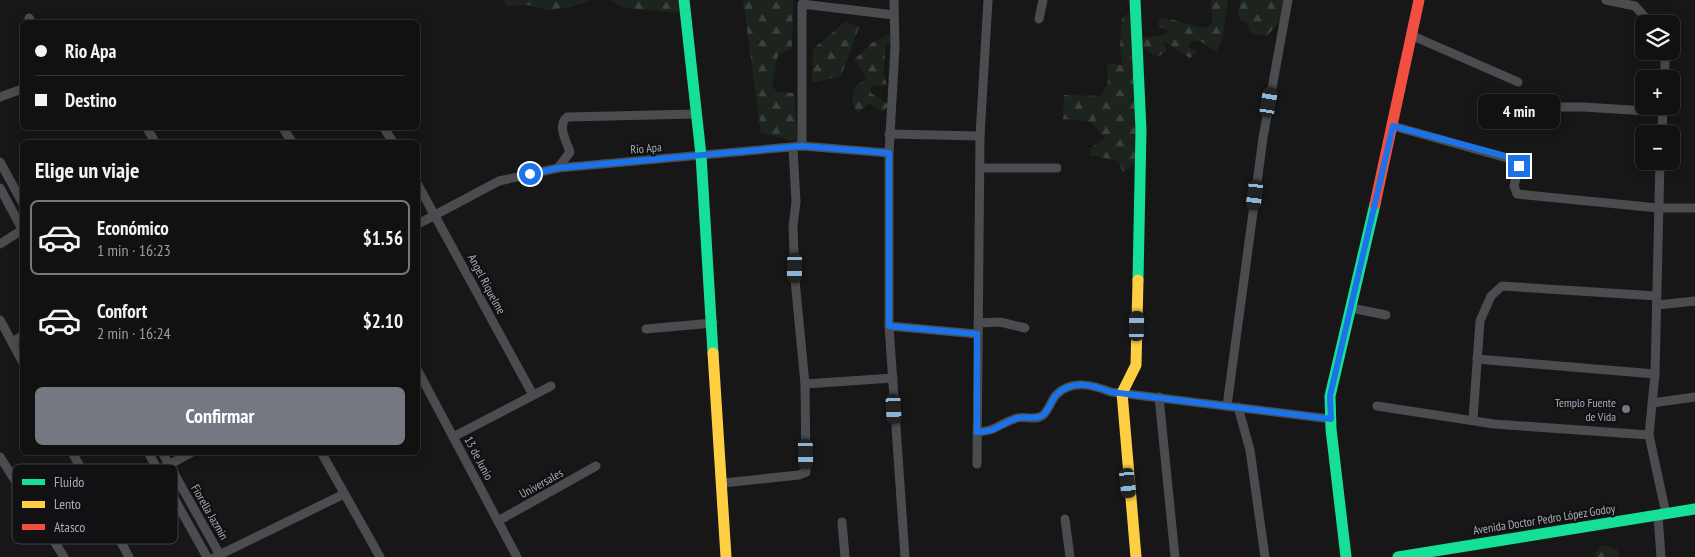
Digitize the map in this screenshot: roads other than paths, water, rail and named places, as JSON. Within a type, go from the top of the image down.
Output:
[{"type":"street","points":[[684,0],[701,155],[723,483],[726,557]]},
{"type":"street","points":[[894,0],[894,47],[889,134],[889,326],[905,557]]},
{"type":"street","points":[[976,464],[980,136],[988,0]]},
{"type":"street","points":[[1040,19],[1042,0]]},
{"type":"street","points":[[1135,0],[1141,130],[1136,365],[1122,393],[1123,428],[1136,557]]},
{"type":"street","points":[[1227,406],[1263,138],[1288,0]]},
{"type":"street","points":[[1346,557],[1330,396],[1393,126],[1419,0]]},
{"type":"street","points":[[1606,0],[1635,3],[1645,15]]},
{"type":"street","points":[[723,483],[799,475],[806,472],[804,384],[795,280],[793,226],[796,202],[802,2],[894,16]]},
{"type":"street","points":[[1413,36],[1518,82]]},
{"type":"street","points":[[0,97],[20,90]]},
{"type":"street","points":[[1530,107],[1635,108]]},
{"type":"street","points":[[558,168],[570,152],[562,128],[567,117],[696,114]]},
{"type":"street","points":[[1393,126],[1514,160],[1519,166],[1514,186],[1517,194],[1658,208],[1695,208]]},
{"type":"street","points":[[889,134],[980,136]]},
{"type":"street","name":"Rio Apa","points":[[420,223],[499,181],[558,168],[797,147],[889,153]]},
{"type":"street","points":[[0,162],[20,198]]},
{"type":"street","points":[[980,168],[1057,168]]},
{"type":"street","points":[[1660,170],[1655,374],[1649,435],[1662,515],[1661,557]]},
{"type":"street","points":[[0,188],[20,225]]},
{"type":"street","name":"Angel Riquelme","points":[[420,188],[533,395]]},
{"type":"street","points":[[0,244],[20,230]]},
{"type":"street","points":[[1473,419],[1482,314],[1491,296],[1502,286],[1657,301],[1695,301]]},
{"type":"street","points":[[1351,308],[1386,315]]},
{"type":"street","points":[[0,320],[20,358]]},
{"type":"street","points":[[646,329],[713,323]]},
{"type":"street","points":[[978,323],[1007,323],[1025,328]]},
{"type":"street","points":[[889,326],[977,334]]},
{"type":"street","points":[[12,342],[20,337]]},
{"type":"street","points":[[1477,359],[1655,374]]},
{"type":"street","name":"13 de Junio","points":[[420,375],[518,557]]},
{"type":"street","points":[[804,384],[893,378]]},
{"type":"street","points":[[977,432],[995,430],[1018,418],[1040,417],[1044,415],[1056,395],[1080,384],[1122,393],[1331,419]]},
{"type":"street","points":[[453,437],[551,386]]},
{"type":"street","points":[[1159,397],[1175,557]]},
{"type":"street","points":[[1652,403],[1695,397]]},
{"type":"street","points":[[1377,406],[1473,419],[1494,424],[1649,435]]},
{"type":"street","points":[[1238,407],[1250,450],[1265,557]]},
{"type":"street","points":[[170,464],[186,455]]},
{"type":"street","points":[[323,455],[380,557]]},
{"type":"street","points":[[0,457],[12,476]]},
{"type":"street","name":"Universales","points":[[498,521],[596,466]]},
{"type":"street","name":"Fiorella Jazmin","points":[[178,483],[219,556]]},
{"type":"street","points":[[219,556],[344,494]]},
{"type":"street","name":"Fiorella Jazmin","points":[[178,505],[207,557]]},
{"type":"street","name":"Avenida Doctor Pedro López Godoy","points":[[1398,557],[1468,551],[1695,509]]},
{"type":"street","points":[[1065,519],[1070,557]]},
{"type":"street","points":[[842,522],[845,557]]},
{"type":"street","points":[[56,544],[64,557]]},
{"type":"street","points":[[122,544],[129,557]]},
{"type":"place","name":"Templo Fuente de Vida","points":[[1626,409]]}]
